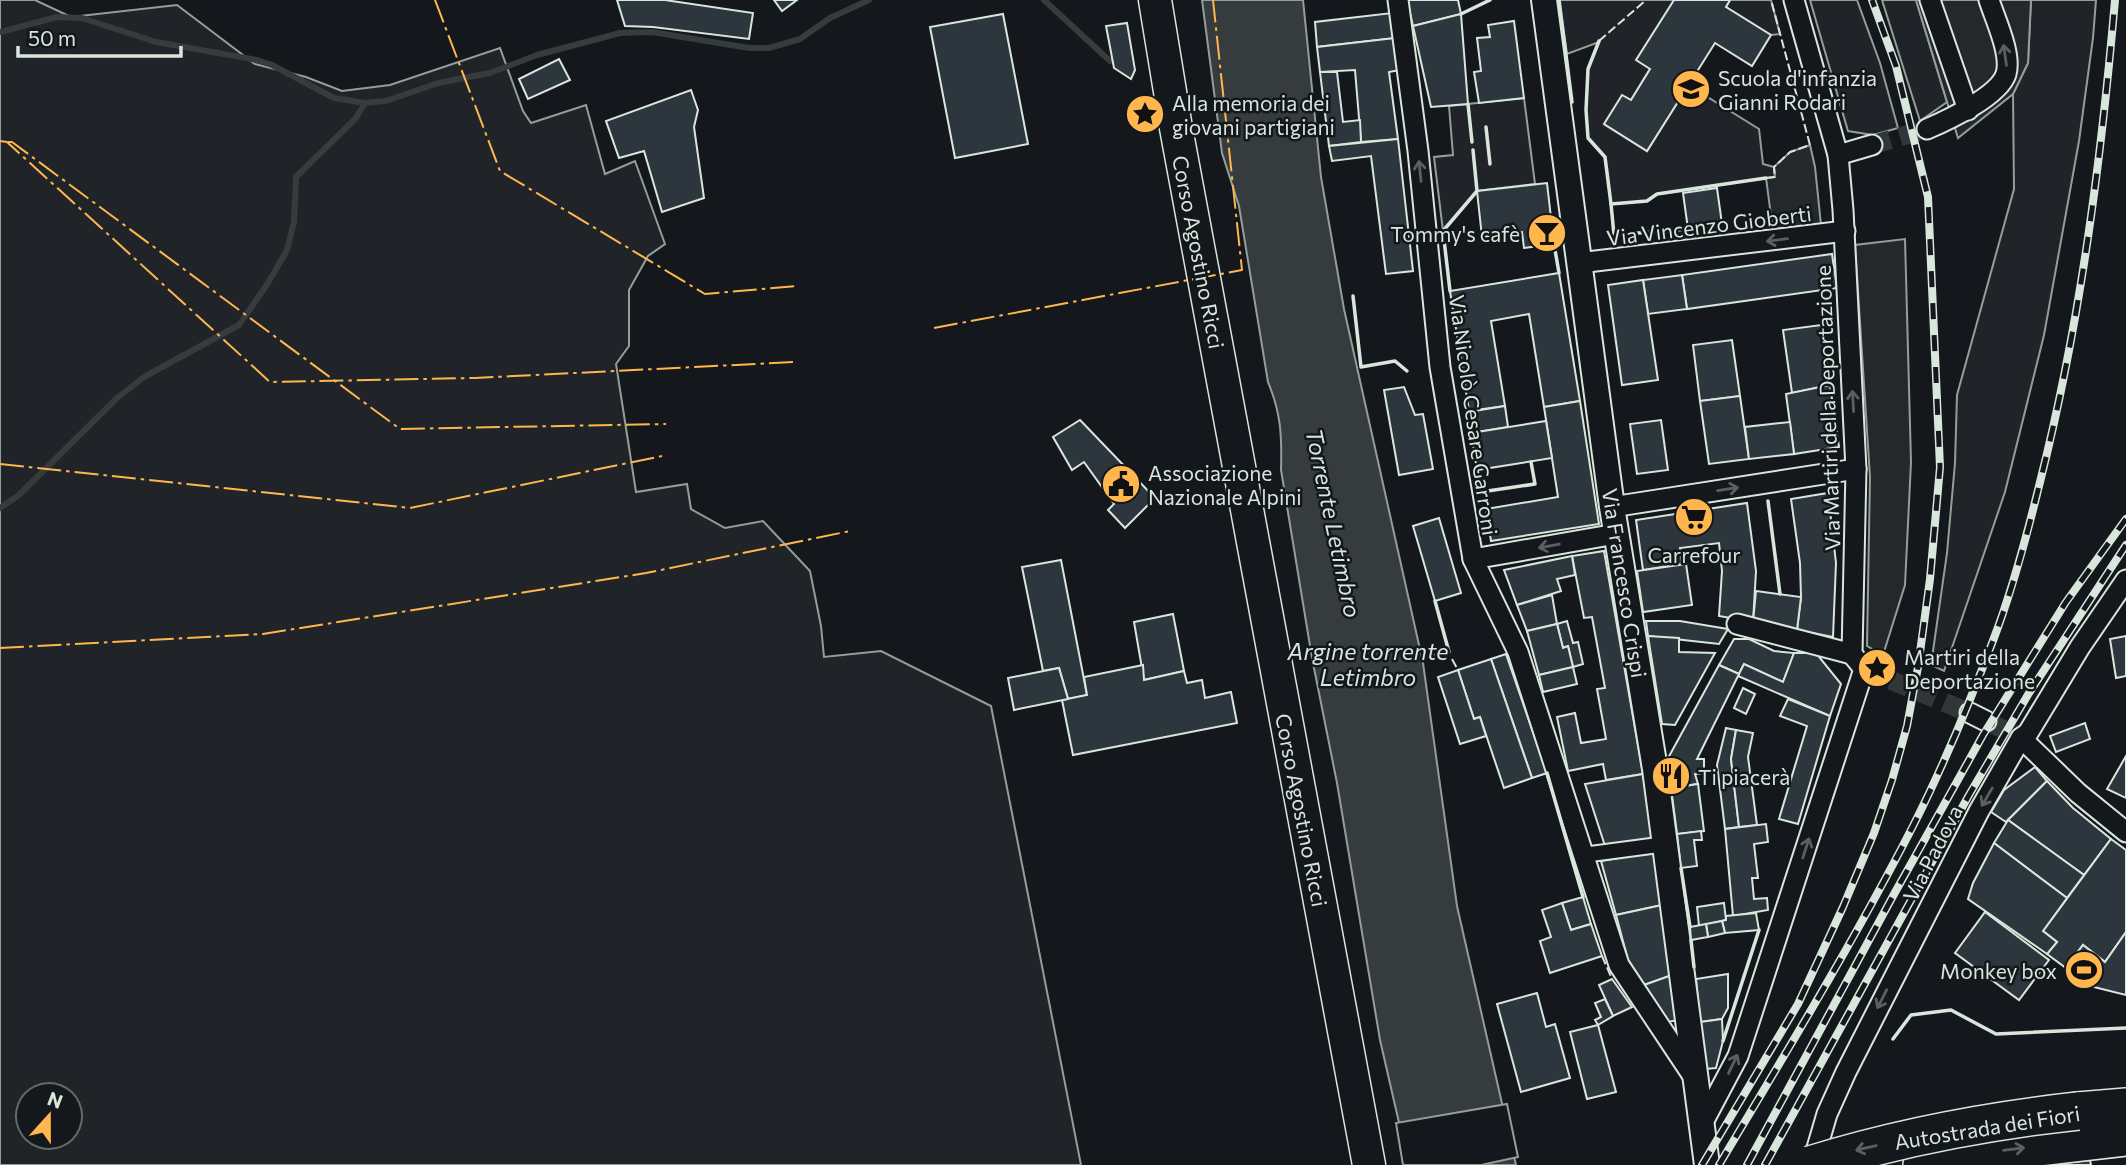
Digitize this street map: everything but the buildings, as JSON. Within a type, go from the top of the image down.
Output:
[{"type":"highway","name":"Autostrada dei Fiori","points":[[1923,1165],[2078,1126],[2126,1107]]},
{"type":"highway","name":"Autostrada dei Fiori","points":[[1811,1165],[1935,1132],[2026,1117],[2126,1137]]},
{"type":"main road","name":"Corso Agostino Ricci","points":[[1155,0],[1176,128],[1369,1165]]},
{"type":"street","name":"Via Nicolò Cesare Garroni","points":[[1398,0],[1412,94],[1440,367],[1473,559],[1518,652],[1619,965],[1697,1082]]},
{"type":"street","name":"Via Francesco Crispi","points":[[1544,0],[1612,508],[1666,844],[1707,1165]]},
{"type":"street","name":"Via Martiri della Deportazione","points":[[1702,1124],[1738,1056],[1858,662],[1856,469],[1845,232],[1838,155],[1794,0]]},
{"type":"street","points":[[1930,0],[1968,110]]},
{"type":"street","points":[[1927,129],[1968,110],[2001,82],[2006,73],[2007,59],[1989,0]]},
{"type":"street","points":[[1838,155],[1872,145]]},
{"type":"street","name":"Via Vincenzo Gioberti","points":[[1579,264],[1845,232]]},
{"type":"street","points":[[1612,508],[1856,469]]},
{"type":"street","points":[[1473,559],[1616,534]]},
{"type":"street","name":"Via Padova","points":[[1811,1165],[1827,1114],[1846,1072],[1979,811],[2021,738],[2028,733],[2080,647],[2126,580]]},
{"type":"street","points":[[1737,624],[1858,662]]},
{"type":"street","points":[[2021,738],[2078,793],[2126,832]]},
{"type":"street","points":[[1583,855],[1666,844]]},
{"type":"shaded area","points":[[0,0],[35,0],[71,17],[177,5],[255,64],[306,77],[342,91],[390,85],[500,48],[523,111],[531,123],[586,105],[605,174],[635,161],[665,244],[648,256],[629,290],[629,346],[616,364],[636,492],[687,484],[691,509],[725,528],[763,521],[810,571],[824,657],[881,651],[991,706],[1081,1165],[0,1165]]},
{"type":"shaded area","points":[[1559,0],[1674,0],[1650,69],[1631,100],[1622,96],[1605,125],[1647,151],[1688,85],[1759,129],[1763,164],[1774,167],[1775,177],[1657,194],[1647,201],[1611,204],[1605,157],[1588,138],[1588,69],[1599,42],[1567,54]]},
{"type":"shaded area","points":[[1730,0],[1771,0],[1780,34],[1771,35],[1726,7]]},
{"type":"shaded area","points":[[1810,0],[1857,0],[1880,63],[1898,128],[1873,135],[1848,131]]},
{"type":"shaded area","points":[[1882,0],[1916,0],[1947,102],[1920,121]]},
{"type":"shaded area","points":[[1916,0],[2031,0],[2028,63],[2013,94],[1958,138]]},
{"type":"shaded area","points":[[2031,0],[2096,0],[2093,38],[2079,141],[2044,335],[2005,492],[1944,671],[1931,665],[1947,553],[1955,463],[1957,395],[2014,189],[2013,94],[2028,63]]},
{"type":"shaded area","points":[[1524,98],[1535,184],[1477,191],[1443,231],[1434,157],[1453,155],[1449,106]]},
{"type":"shaded area","points":[[1810,145],[1821,225],[1773,231],[1766,178],[1775,177],[1774,167],[1790,152]]},
{"type":"shaded area","points":[[1905,239],[1911,462],[1905,585],[1883,655],[1867,646],[1870,477],[1855,245]]},
{"type":"water","name":"Argine torrente Letimbro","points":[[1202,0],[1303,0],[1321,177],[1344,309],[1423,663],[1457,906],[1516,1165],[1407,1165],[1380,1040],[1337,783],[1312,658],[1281,470],[1278,415],[1268,382],[1239,206],[1222,153]]},
{"type":"pier","points":[[1507,1104],[1518,1157],[1481,1165],[1403,1165],[1396,1123]]},
{"type":"waterway","points":[[0,32],[57,17],[82,18],[156,42],[257,60],[272,65],[334,98],[365,103],[386,101],[438,83],[490,73],[537,55],[620,33],[652,32],[749,48],[769,48],[800,39],[830,18],[869,0]]},
{"type":"waterway","points":[[1044,0],[1110,61]]},
{"type":"waterway","points":[[0,508],[19,495],[117,398],[144,377],[239,325],[287,250],[294,222],[296,177],[356,118],[365,103]]},
{"type":"tunnel","points":[[1872,145],[1927,129]]},
{"type":"tunnel","points":[[1864,669],[1970,713]]},
{"type":"tunnel","points":[[1986,721],[2021,738]]},
{"type":"railway","points":[[1702,1165],[1798,1004],[1843,907],[1874,833],[1892,780],[1907,726],[1918,667],[1930,579],[1940,467],[1928,197],[1896,66],[1872,0]]},
{"type":"railway","points":[[1719,1165],[1794,1040],[1912,828],[1956,734],[2001,619],[2030,522],[2067,363],[2096,182],[2115,0]]},
{"type":"railway","points":[[1747,1165],[1983,735],[2066,602],[2126,519]]},
{"type":"railway","points":[[1765,1165],[1969,795],[2029,693],[2126,545]]},
{"type":"fence","points":[[1599,41],[1646,0]]},
{"type":"fence","points":[[1766,178],[1775,177],[1774,167],[1790,152],[1810,145],[1771,0]]},
{"type":"fence","points":[[1452,659],[1458,670]]},
{"type":"fence","points":[[1602,956],[1612,979]]},
{"type":"wall","points":[[1461,14],[1490,0]]},
{"type":"wall","points":[[1559,0],[1572,102]]},
{"type":"wall","points":[[1599,41],[1588,69],[1588,138],[1605,157],[1611,204]]},
{"type":"wall","points":[[1468,104],[1472,142]]},
{"type":"wall","points":[[1486,127],[1490,164]]},
{"type":"wall","points":[[1450,291],[1443,231],[1477,191],[1473,150]]},
{"type":"wall","points":[[1688,229],[1614,235],[1611,204],[1647,201],[1657,194],[1766,178]]},
{"type":"wall","points":[[1554,244],[1559,273]]},
{"type":"wall","points":[[1353,296],[1361,367],[1395,361],[1407,371]]},
{"type":"wall","points":[[1477,470],[1481,492],[1535,484],[1531,462]]},
{"type":"wall","points":[[1768,501],[1780,594]]},
{"type":"wall","points":[[1432,657],[1449,652],[1435,601]]},
{"type":"wall","points":[[1547,773],[1583,897]]},
{"type":"wall","points":[[1681,868],[1690,927]]},
{"type":"wall","points":[[1723,1041],[1759,930]]},
{"type":"wall","points":[[1691,940],[1694,967]]},
{"type":"wall","points":[[1893,1039],[1911,1015],[1951,1010],[1996,1034],[2126,1028]]},
{"type":"power","points":[[435,0],[500,171],[705,294],[797,286]]},
{"type":"power","points":[[934,328],[1242,270],[1213,0]]},
{"type":"power","points":[[0,141],[7,142],[270,382],[475,378],[795,362]]},
{"type":"power","points":[[8,142],[12,142],[400,429],[666,424]]},
{"type":"power","points":[[0,464],[410,508],[662,456]]},
{"type":"power","points":[[0,648],[263,634],[646,573],[850,531]]},
{"type":"place","name":"Scuola d'infanzia Gianni Rodari","points":[[1691,89]]},
{"type":"place","name":"Alla memoria dei giovani partigiani","points":[[1145,114]]},
{"type":"place","name":"Tommy's cafè","points":[[1547,233]]},
{"type":"place","name":"Associazione Nazionale Alpini","points":[[1121,484]]},
{"type":"place","name":"Carrefour","points":[[1694,517]]},
{"type":"place","name":"Martiri della Deportazione","points":[[1877,668]]},
{"type":"place","name":"Ti piacerà","points":[[1671,776]]},
{"type":"place","name":"Monkey box","points":[[2084,970]]},
{"type":"water label","name":"Torrente Letimbro","points":[[1334,523]]}]
